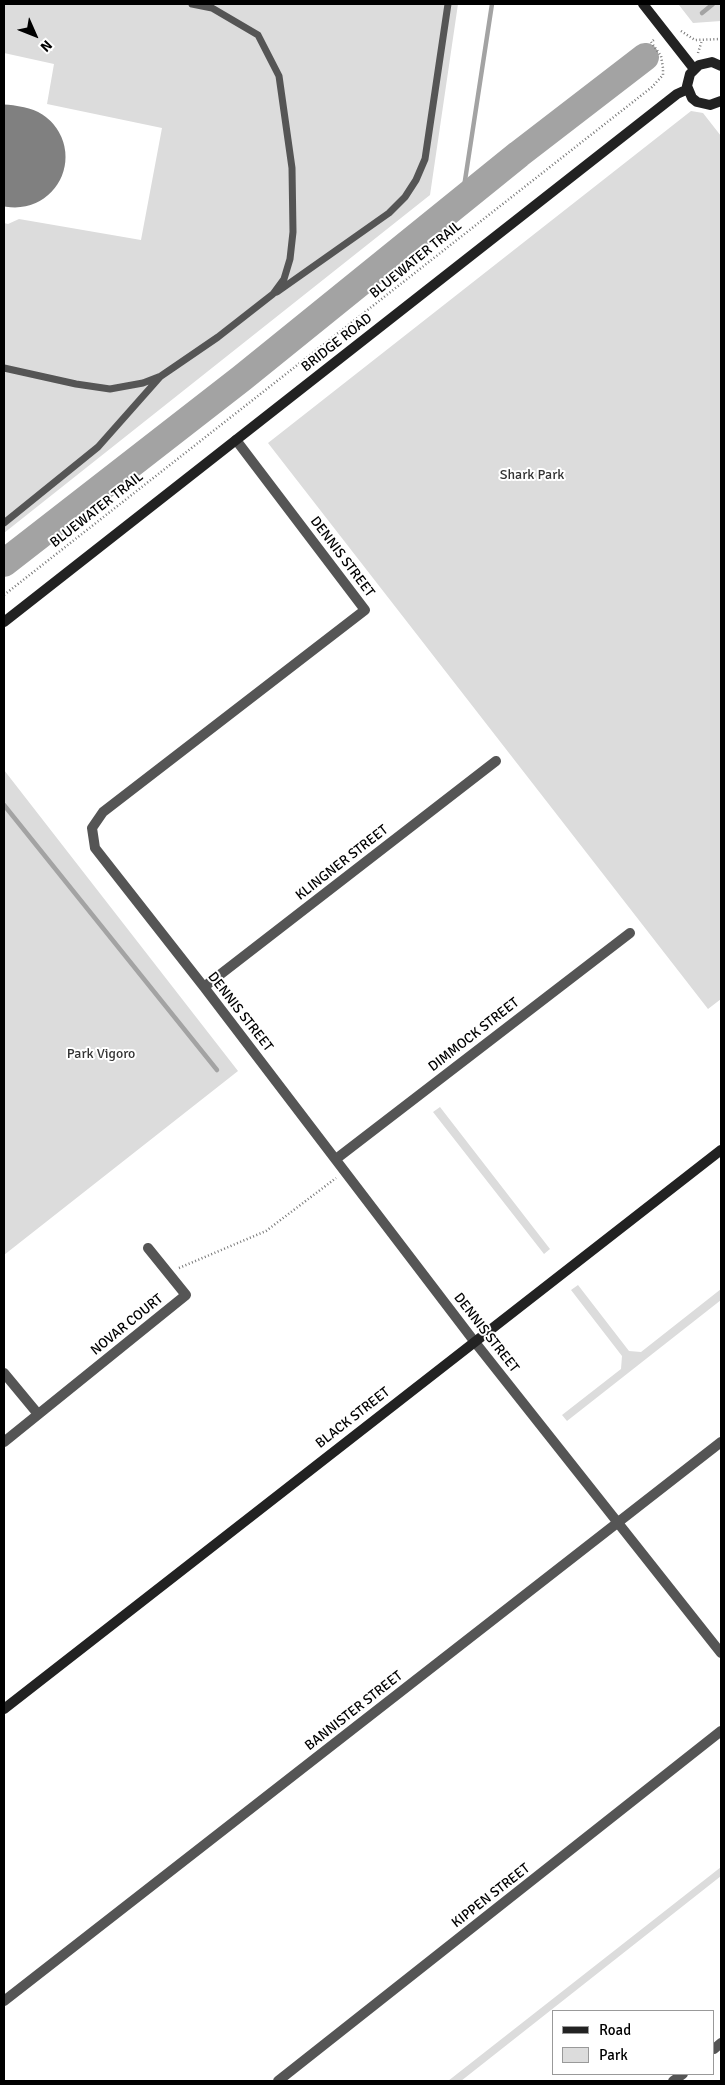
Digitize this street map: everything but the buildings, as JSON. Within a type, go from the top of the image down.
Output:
[{"type":"street","points":[[643,4],[694,69]]},
{"type":"street","points":[[721,66],[712,62],[705,62],[694,69],[688,80],[688,89],[692,98],[703,104],[710,105],[721,101]]},
{"type":"street","name":"BRIDGE ROAD","points":[[4,622],[670,100],[688,89]]},
{"type":"street","name":"DENNIS STREET","points":[[236,440],[365,610],[103,812],[92,828],[95,848],[204,987],[474,1341],[721,1653]]},
{"type":"street","name":"KLINGNER STREET","points":[[204,987],[496,761]]},
{"type":"street","name":"DIMMOCK STREET","points":[[336,1159],[630,933]]},
{"type":"street","name":"BLACK STREET","points":[[4,1710],[474,1341],[721,1150]]},
{"type":"street","name":"NOVAR COURT","points":[[4,1442],[186,1295],[148,1248]]},
{"type":"street","points":[[4,1373],[38,1414]]},
{"type":"street","name":"BANNISTER STREET","points":[[4,2001],[721,1442]]},
{"type":"street","name":"KIPPEN STREET","points":[[278,2081],[721,1731]]},
{"type":"lane","points":[[192,4],[212,8],[258,35],[279,76],[292,168],[293,232],[290,259],[284,279],[273,294]]},
{"type":"lane","points":[[4,523],[98,447],[161,376],[273,294],[389,213],[405,198],[426,159],[448,4]]},
{"type":"lane","points":[[4,368],[76,384],[110,388],[142,383],[161,376]]},
{"type":"path","points":[[679,29],[695,40],[721,39]]},
{"type":"path","name":"BLUEWATER TRAIL","points":[[4,595],[652,87],[662,75],[664,62],[651,42],[654,39]]},
{"type":"path","points":[[168,1272],[266,1231],[345,1171]]},
{"type":"green space","points":[[4,4],[458,4],[430,195],[4,533],[4,223],[8,224],[19,219],[141,240],[162,128],[47,104],[54,64],[4,53]]},
{"type":"green space","points":[[721,4],[721,21],[693,23],[679,5]]},
{"type":"green space","name":"Shark Park","points":[[691,111],[703,113],[721,136],[721,999],[708,1009],[268,443]]},
{"type":"green space","name":"Park Vigoro","points":[[4,770],[238,1071],[4,1255]]},
{"type":"green space","points":[[440,1107],[550,1249],[544,1254],[433,1112]]},
{"type":"green space","points":[[578,1285],[629,1351],[641,1352],[721,1289],[721,1300],[567,1421],[562,1415],[621,1369],[622,1356],[571,1290]]},
{"type":"green space","points":[[721,1867],[721,1876],[461,2081],[448,2081]]},
{"type":"waterway","points":[[462,200],[492,4]]},
{"type":"waterway","points":[[702,13],[713,4]]},
{"type":"waterway","points":[[4,563],[242,378],[519,154],[645,57]]},
{"type":"waterway","points":[[4,805],[217,1070]]},
{"type":"runway","points":[[4,155],[15,157]]}]
